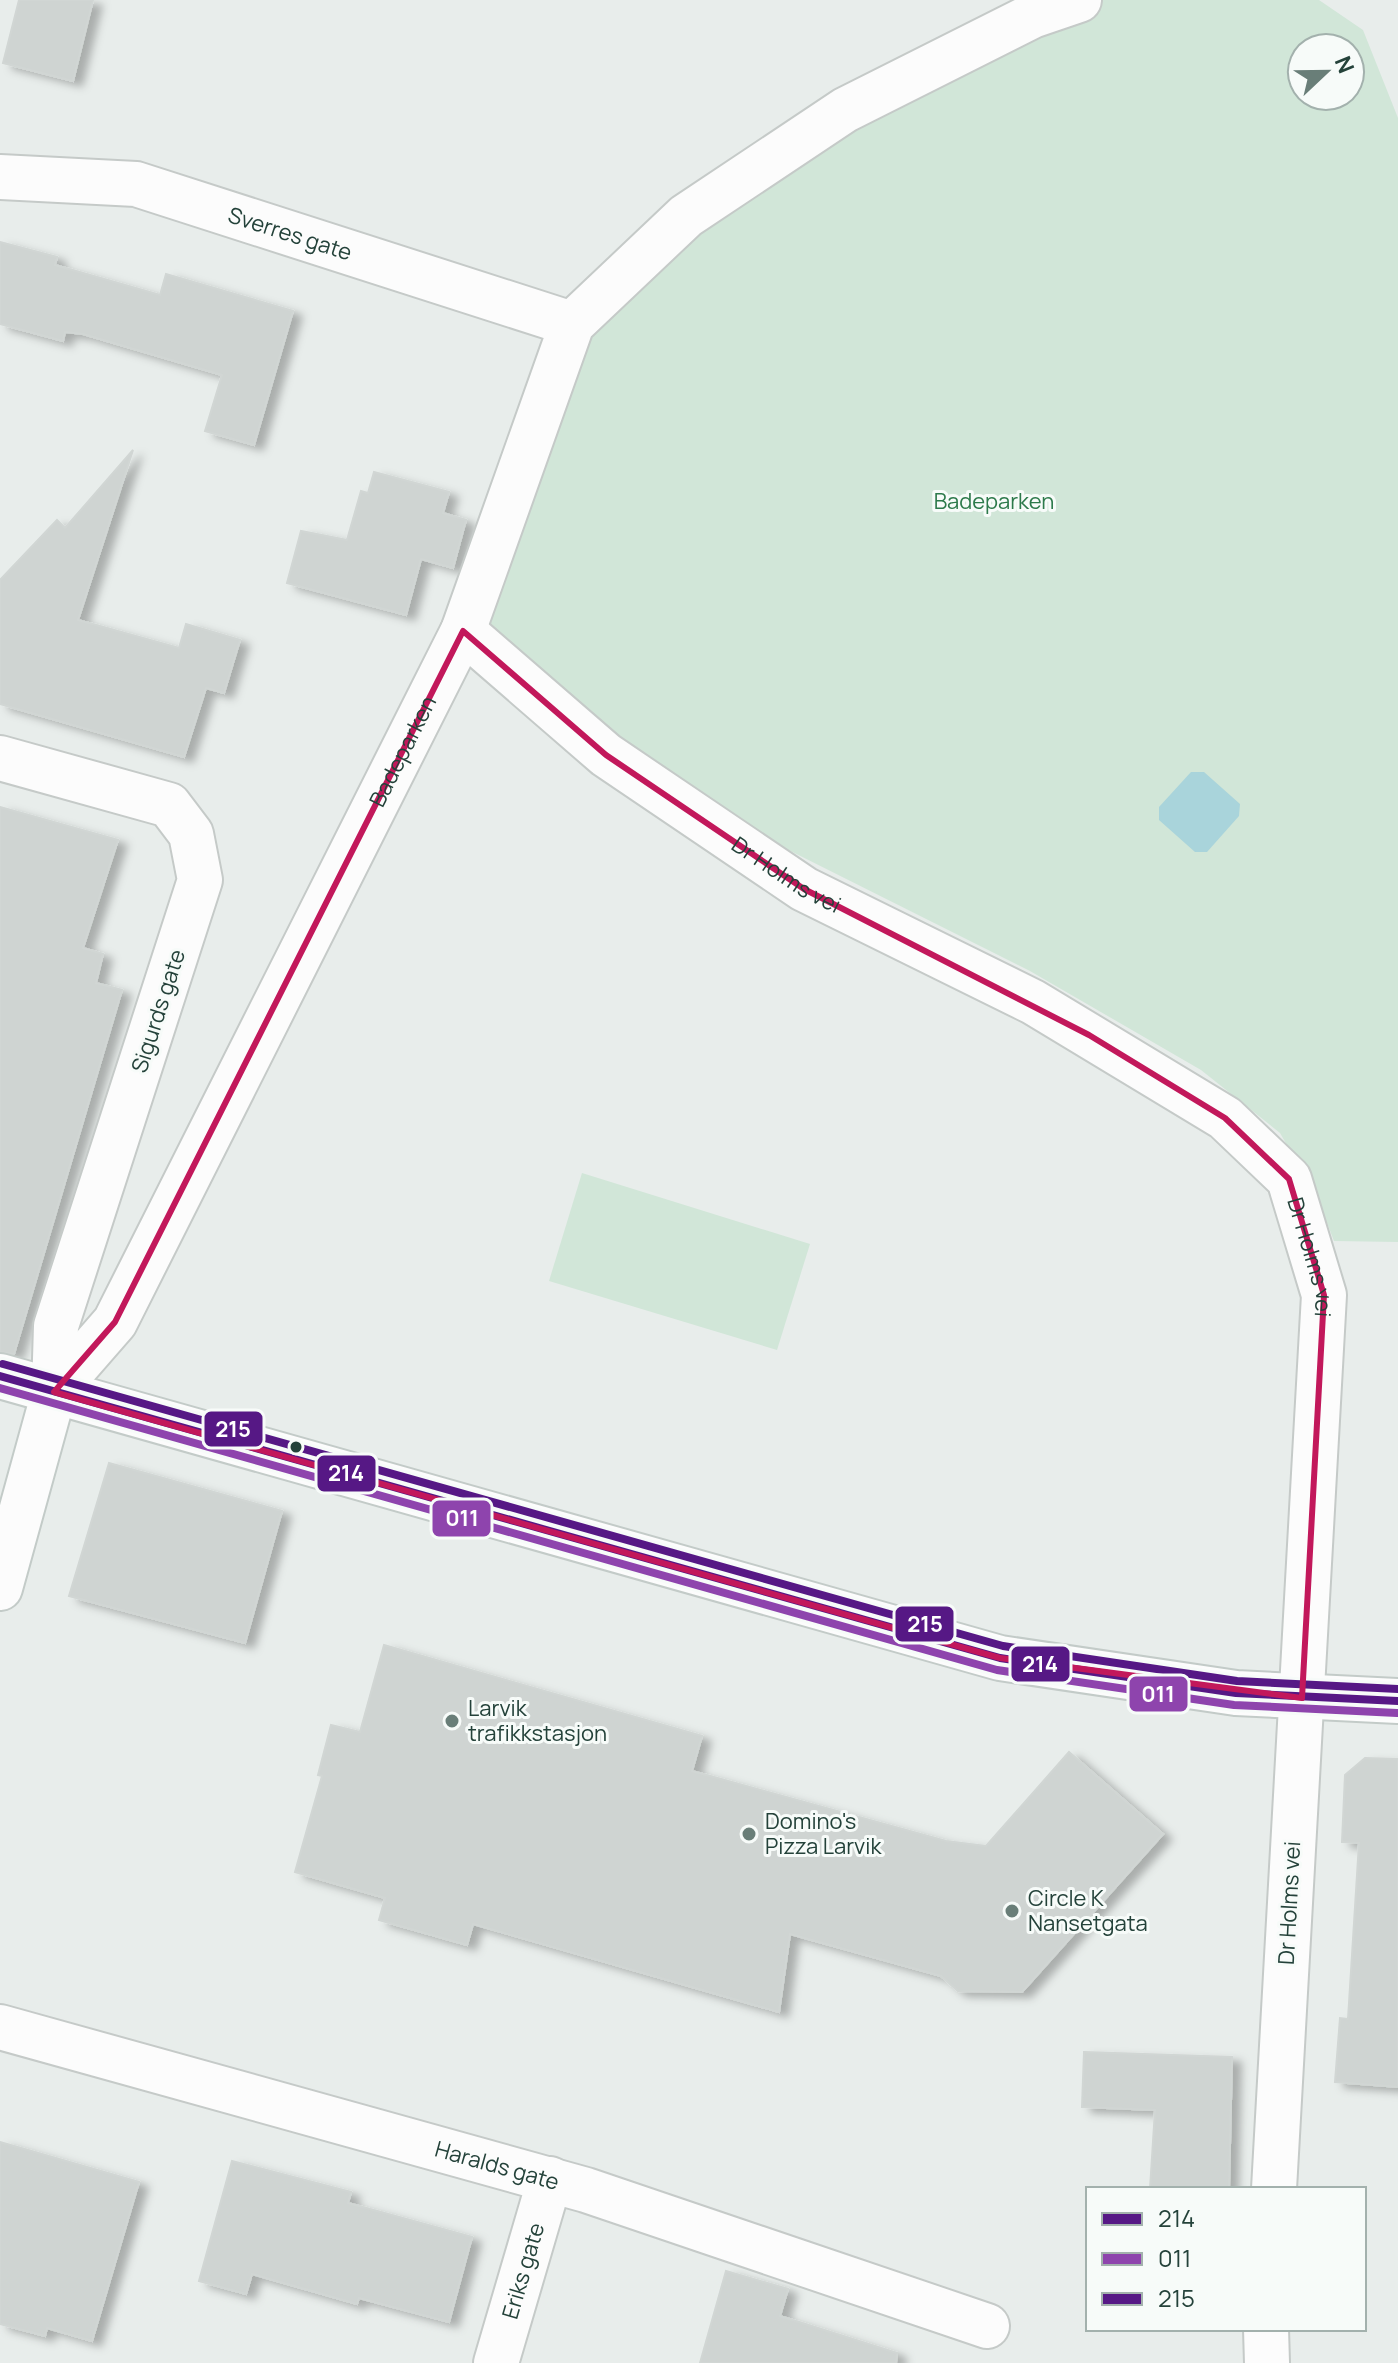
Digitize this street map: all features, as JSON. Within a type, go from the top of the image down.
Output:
[{"type":"street","name":"Badeparken","points":[[54,1392],[115,1322],[463,631],[572,324],[686,216],[845,110],[1032,16],[1079,0]]},
{"type":"street","name":"Sverres gate","points":[[0,177],[136,184],[572,324]]},
{"type":"street","name":"Dr Holms vei","points":[[463,631],[606,755],[804,889],[1033,1002],[1089,1035],[1225,1118],[1289,1179],[1324,1295],[1274,2187]]},
{"type":"street","name":"Sigurds gate","points":[[0,758],[169,805],[191,834],[200,880],[56,1326],[54,1392]]},
{"type":"street","points":[[0,1376],[1000,1658],[1236,1693],[1398,1701]]},
{"type":"street","points":[[0,1588],[54,1392]]},
{"type":"street","name":"Haralds gate","points":[[0,2027],[550,2179],[987,2326]]},
{"type":"street","name":"Eriks gate","points":[[496,2363],[550,2179]]},
{"type":"street","points":[[1266,2331],[1267,2363]]},
{"type":"highlighted area","points":[[463,631],[606,755],[804,889],[1089,1035],[1225,1118],[1289,1179],[1324,1295],[1302,1698],[1000,1658],[54,1392],[115,1322]]},
{"type":"green space","name":"Badeparken","points":[[1093,0],[1319,0],[1363,30],[1286,32],[1286,112],[1366,112],[1366,38],[1398,118],[1398,1242],[1334,1241],[1317,1197],[1280,1133],[1201,1070],[1030,971],[623,767],[507,669],[485,607],[577,356],[620,279],[711,200]]},
{"type":"green space","points":[[582,1173],[810,1244],[777,1350],[549,1281]]},
{"type":"water","points":[[1191,772],[1204,772],[1240,804],[1239,816],[1207,852],[1195,852],[1159,820],[1159,807]]},
{"type":"building","points":[[19,0],[93,0],[73,81],[3,63]]},
{"type":"building","points":[[0,242],[57,257],[55,265],[160,295],[166,274],[293,311],[254,445],[205,431],[222,375],[83,334],[65,332],[63,341],[0,324]]},
{"type":"building","points":[[133,450],[78,620],[179,648],[186,624],[240,640],[224,693],[206,688],[184,757],[0,704],[0,580],[57,520],[65,528]]},
{"type":"building","points":[[374,472],[449,492],[443,513],[466,520],[453,568],[421,559],[406,615],[287,583],[301,531],[347,540],[361,491],[368,493]]},
{"type":"building","points":[[0,807],[118,840],[83,948],[103,954],[96,983],[122,990],[14,1354],[0,1352]]},
{"type":"building","points":[[109,1463],[282,1511],[245,1643],[69,1596]]},
{"type":"building","points":[[384,1645],[702,1736],[692,1771],[946,1841],[986,1846],[1069,1752],[1163,1834],[1022,1992],[958,1991],[941,1976],[790,1934],[779,2012],[473,1924],[467,1945],[379,1920],[385,1898],[295,1872],[322,1776],[318,1775],[331,1725],[360,1732]]},
{"type":"building","points":[[1365,1758],[1398,1759],[1398,2087],[1335,2082],[1340,2018],[1348,2019],[1359,1843],[1342,1842],[1345,1775]]},
{"type":"building","points":[[1084,2052],[1232,2057],[1229,2187],[1150,2187],[1155,2110],[1082,2107]]},
{"type":"building","points":[[0,2142],[139,2182],[92,2341],[47,2328],[45,2336],[0,2324]]},
{"type":"building","points":[[232,2161],[351,2192],[348,2203],[472,2237],[449,2322],[359,2298],[357,2304],[252,2274],[246,2294],[199,2281]]},
{"type":"building","points":[[726,2271],[788,2289],[780,2316],[897,2353],[896,2363],[700,2363]]},
{"type":"transit line","name":"215","points":[[3,1364],[1003,1646],[1237,1681],[1398,1689]]},
{"type":"transit line","name":"214","points":[[0,1376],[1000,1658],[1236,1693],[1398,1701]]},
{"type":"transit line","name":"011","points":[[0,1388],[997,1670],[1234,1705],[1397,1713]]},
{"type":"place","name":"Larvik trafikkstasjon","points":[[452,1721]]},
{"type":"place","name":"Domino's Pizza Larvik","points":[[749,1834]]},
{"type":"place","name":"Circle K Nansetgata","points":[[1012,1911]]}]
